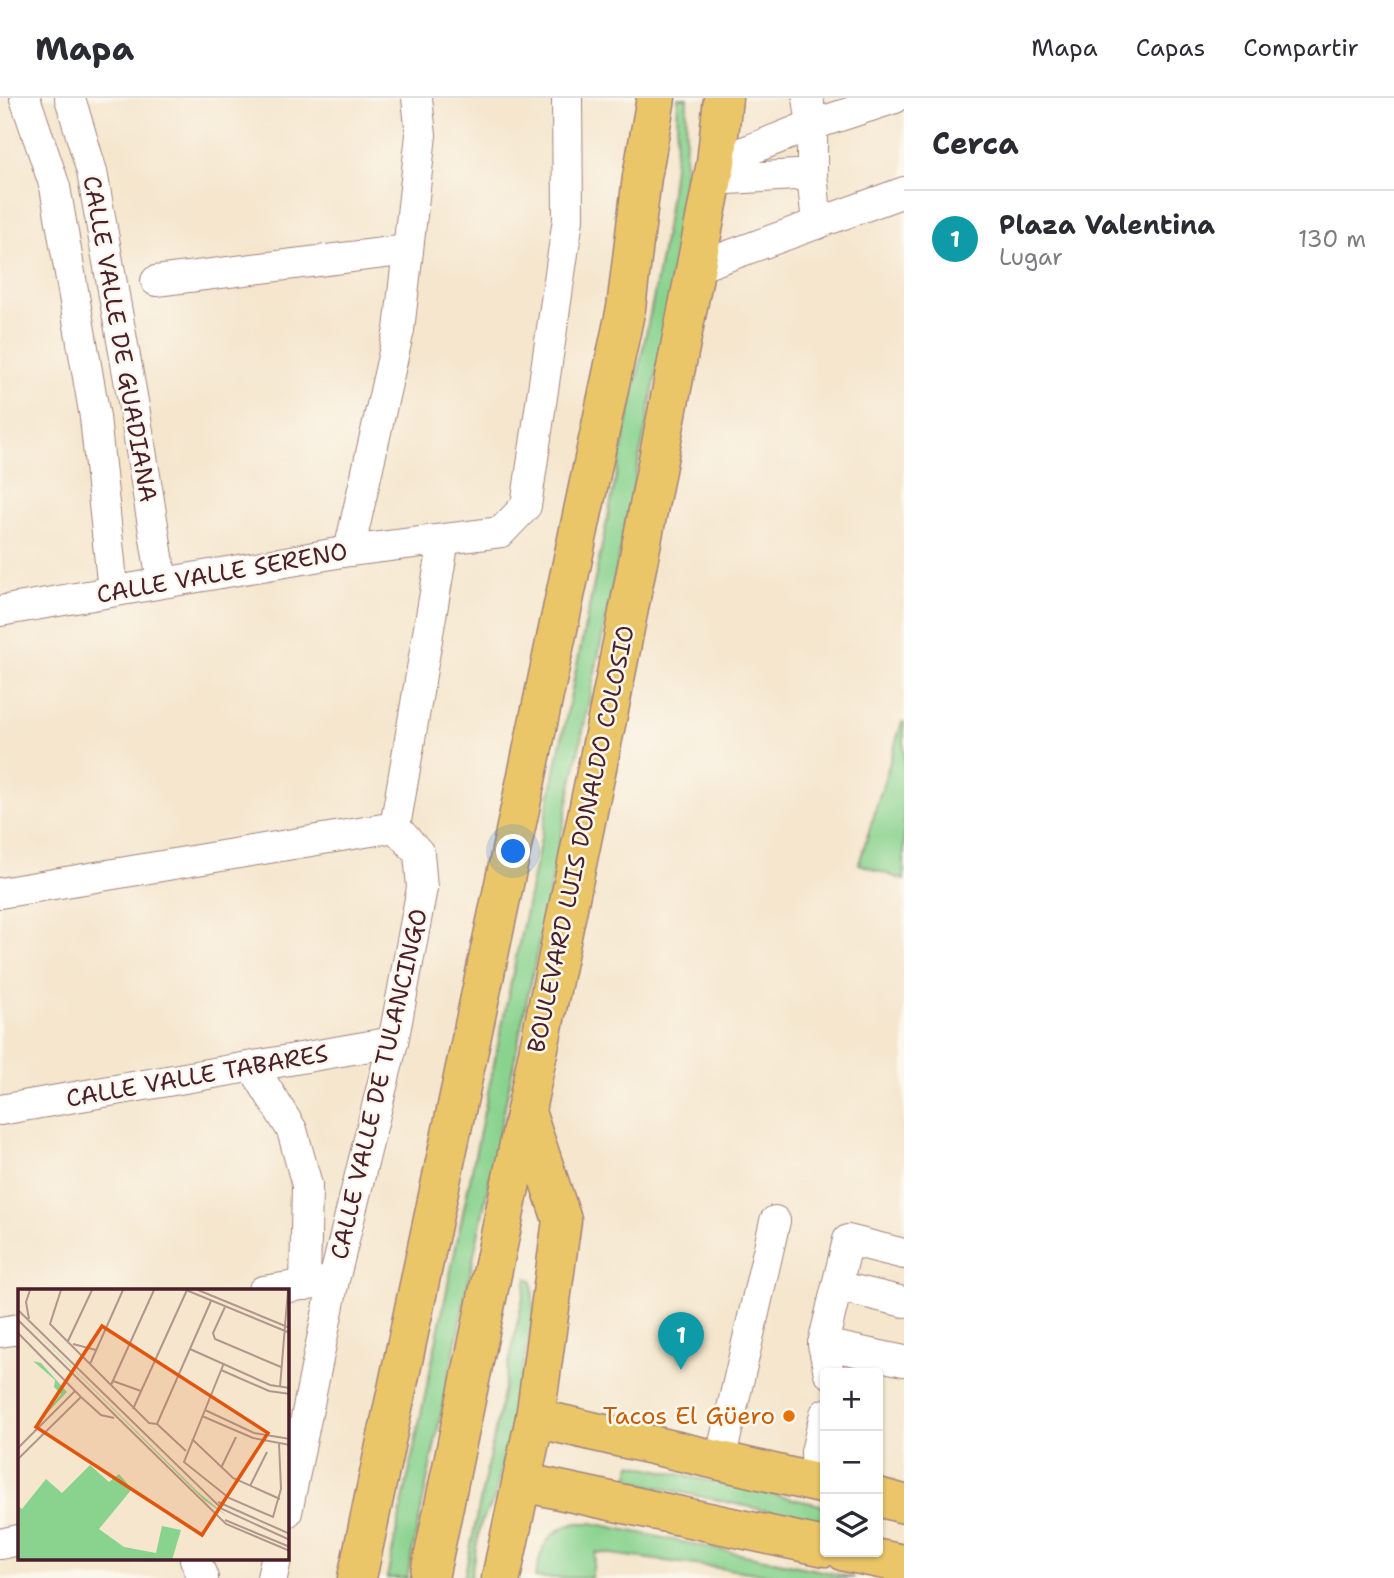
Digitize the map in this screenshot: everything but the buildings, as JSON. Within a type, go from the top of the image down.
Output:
[{"type":"main road","points":[[632,98],[642,177]]},
{"type":"main road","points":[[357,1578],[626,308],[642,177],[656,98]]},
{"type":"main road","name":"BOULEVARD LUIS DONALDO COLOSIO","points":[[429,1578],[610,705],[714,171],[723,98]]},
{"type":"main road","points":[[502,1578],[535,1418],[562,1220],[525,1108]]},
{"type":"main road","points":[[535,1418],[820,1484]]},
{"type":"main road","points":[[522,1482],[820,1547]]},
{"type":"main road","points":[[477,1578],[493,1508],[522,1482]]},
{"type":"main road","points":[[883,1498],[904,1503]]},
{"type":"main road","points":[[870,1557],[904,1564]]},
{"type":"street","name":"CALLE VALLE DE GUADIANA","points":[[25,98],[55,187],[95,417],[113,591]]},
{"type":"street","name":"CALLE VALLE DE GUADIANA","points":[[69,98],[92,172],[162,582]]},
{"type":"street","points":[[349,551],[399,330],[421,135],[417,98]]},
{"type":"street","points":[[0,893],[395,827],[444,540],[501,532],[526,506],[568,219],[568,98]]},
{"type":"street","points":[[714,171],[810,111],[895,98]]},
{"type":"street","points":[[810,111],[817,224]]},
{"type":"street","points":[[714,171],[812,174]]},
{"type":"street","points":[[695,268],[904,192]]},
{"type":"street","points":[[156,281],[408,250]]},
{"type":"street","name":"CALLE VALLE SERENO","points":[[0,611],[349,551],[444,540]]},
{"type":"street","name":"CALLE VALLE DE TULANCINGO","points":[[289,1495],[334,1280],[393,1042],[422,888],[419,853],[395,827]]},
{"type":"street","name":"CALLE VALLE TABARES","points":[[0,1110],[393,1042]]},
{"type":"street","points":[[253,1067],[292,1130],[307,1185],[305,1285]]},
{"type":"street","points":[[720,1461],[775,1221]]},
{"type":"street","points":[[828,1368],[822,1344],[848,1240],[904,1254]]},
{"type":"street","points":[[278,1289],[334,1280]]},
{"type":"street","points":[[837,1286],[904,1302]]},
{"type":"street","points":[[0,1332],[18,1329]]},
{"type":"street","points":[[822,1344],[904,1361]]},
{"type":"street","points":[[820,1435],[816,1452],[820,1478]]},
{"type":"street","points":[[0,1544],[18,1541]]},
{"type":"street","points":[[195,1560],[203,1578]]},
{"type":"street","points":[[272,1578],[276,1560]]},
{"type":"green space","points":[[678,98],[687,98],[681,227],[650,407],[407,1578],[387,1578],[653,300],[670,200]]},
{"type":"green space","points":[[904,722],[904,880],[859,864]]},
{"type":"green space","points":[[527,1278],[532,1280],[534,1317],[495,1497],[481,1522],[470,1578],[464,1578]]},
{"type":"green space","points":[[631,1464],[820,1505],[820,1522],[628,1481]]},
{"type":"green space","points":[[576,1523],[592,1523],[855,1578],[794,1578],[596,1552],[591,1578],[535,1578],[546,1543],[557,1531]]},
{"type":"place","name":"Plaza Valentina","points":[[681,1370]]},
{"type":"place","name":"Tacos El Güero","points":[[789,1416]]}]
